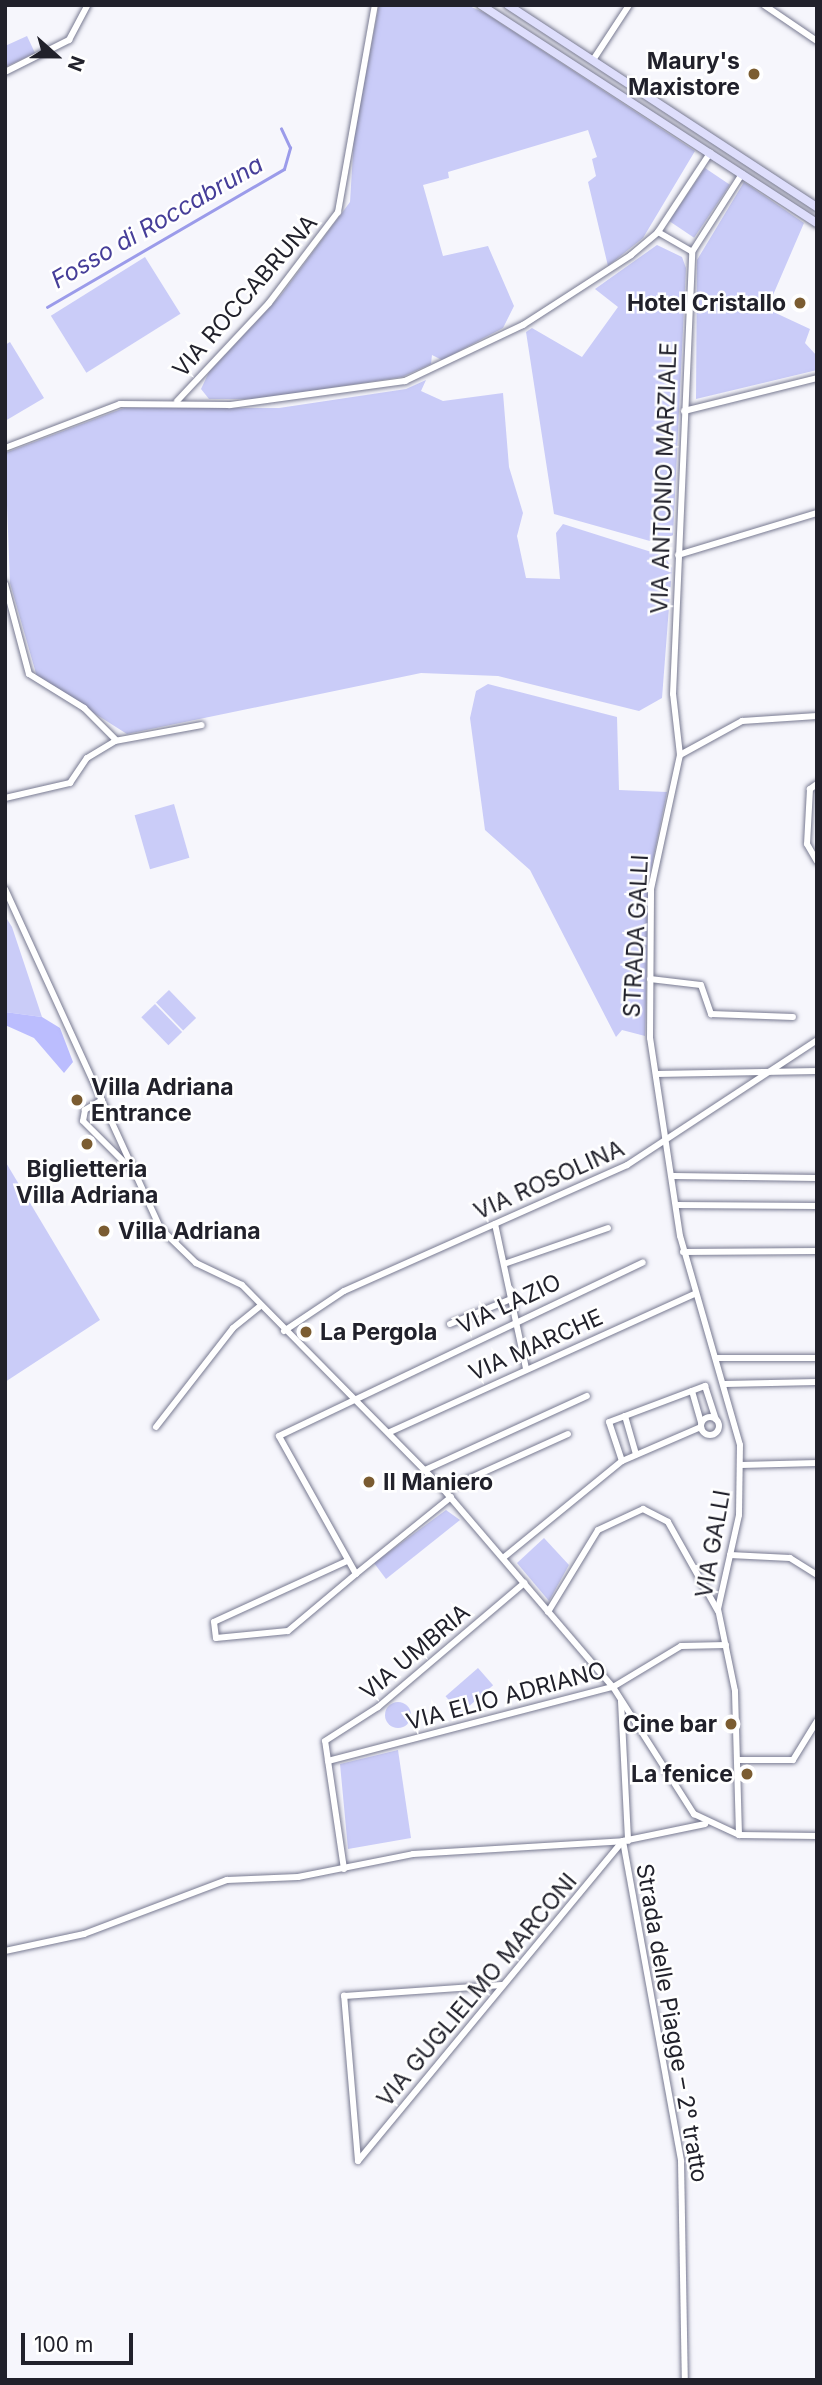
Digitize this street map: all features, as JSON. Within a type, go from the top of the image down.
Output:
[{"type":"main road","points":[[481,5],[817,223]]},
{"type":"main road","points":[[508,5],[817,207]]},
{"type":"street","points":[[5,72],[69,40],[88,5]]},
{"type":"street","name":"VIA ROCCABRUNA","points":[[177,401],[269,303],[338,212],[376,5]]},
{"type":"street","points":[[593,60],[629,5]]},
{"type":"street","points":[[764,5],[817,41]]},
{"type":"street","points":[[5,447],[100,409],[177,401],[230,405],[399,383],[527,323],[658,232],[710,153]]},
{"type":"street","points":[[658,232],[692,251],[742,174]]},
{"type":"street","name":"VIA ANTONIO MARZIALE","points":[[680,755],[673,703],[692,251]]},
{"type":"street","points":[[684,411],[817,378]]},
{"type":"street","points":[[678,555],[817,513]]},
{"type":"street","points":[[5,584],[29,674],[86,710],[117,740]]},
{"type":"street","points":[[680,755],[742,721],[817,716]]},
{"type":"street","points":[[5,798],[70,783],[87,758],[117,740],[202,725]]},
{"type":"street","name":"STRADA GALLI","points":[[669,1141],[656,1073],[650,979],[656,855],[680,755]]},
{"type":"street","points":[[817,784],[810,789],[807,847],[817,861]]},
{"type":"street","points":[[807,847],[817,848]]},
{"type":"street","points":[[5,888],[134,1172],[167,1236],[196,1263],[236,1280],[284,1331],[390,1432],[451,1497],[614,1687],[683,1800],[705,1824],[739,1835],[817,1836]]},
{"type":"street","points":[[650,979],[701,985],[711,1014],[793,1017]]},
{"type":"street","name":"VIA ROSOLINA","points":[[284,1331],[344,1291],[570,1194],[669,1141],[817,1040]]},
{"type":"street","points":[[656,1073],[817,1071]]},
{"type":"street","points":[[102,1100],[82,1117],[107,1148],[134,1172]]},
{"type":"street","points":[[107,1148],[119,1135]]},
{"type":"street","name":"VIA GALLI","points":[[669,1141],[683,1252],[737,1423],[741,1465],[730,1555],[718,1611],[726,1645],[737,1760],[739,1835]]},
{"type":"street","points":[[673,1176],[817,1178]]},
{"type":"street","points":[[676,1205],[817,1206]]},
{"type":"street","points":[[495,1224],[526,1368]]},
{"type":"street","points":[[504,1264],[608,1228]]},
{"type":"street","points":[[683,1252],[817,1251]]},
{"type":"street","name":"VIA LAZIO","points":[[346,1561],[279,1436],[352,1396],[643,1262]]},
{"type":"street","name":"VIA MARCHE","points":[[390,1432],[696,1293]]},
{"type":"street","points":[[450,1324],[511,1299]]},
{"type":"street","points":[[156,1427],[233,1328],[261,1305]]},
{"type":"street","points":[[717,1358],[817,1358]]},
{"type":"street","points":[[725,1384],[817,1382]]},
{"type":"street","points":[[622,1461],[609,1422],[692,1391],[709,1387],[717,1422],[709,1435],[701,1425],[692,1391]]},
{"type":"street","points":[[425,1470],[587,1396]]},
{"type":"street","points":[[625,1416],[636,1454]]},
{"type":"street","points":[[503,1558],[622,1461],[701,1425],[717,1422],[737,1423]]},
{"type":"street","points":[[444,1490],[568,1434]]},
{"type":"street","points":[[741,1465],[817,1463]]},
{"type":"street","points":[[356,1574],[346,1561],[213,1623],[216,1638],[288,1631],[451,1497]]},
{"type":"street","points":[[548,1612],[598,1530],[643,1508],[664,1517],[718,1611]]},
{"type":"street","points":[[730,1555],[790,1558],[817,1575]]},
{"type":"street","name":"VIA UMBRIA","points":[[328,1761],[325,1741],[378,1707],[524,1583]]},
{"type":"street","name":"VIA ELIO ADRIANO","points":[[328,1761],[614,1687],[681,1646],[726,1645]]},
{"type":"street","name":"VIA ELIO ADRIANO","points":[[621,1700],[625,1841]]},
{"type":"street","points":[[737,1760],[793,1760],[817,1721]]},
{"type":"street","points":[[328,1761],[344,1869]]},
{"type":"street","points":[[5,1951],[83,1934],[217,1882],[344,1869],[413,1854],[625,1841],[705,1824]]},
{"type":"street","name":"VIA GUGLIELMO MARCONI","points":[[502,1985],[344,1996],[358,2161],[502,1985],[625,1841]]},
{"type":"street","name":"Strada delle Piagge – 2º tratto","points":[[625,1841],[681,2161],[685,2380]]},
{"type":"shaded area","points":[[379,5],[467,5],[485,13],[695,151],[643,238],[608,266],[588,182],[596,176],[592,159],[597,157],[588,130],[448,172],[449,178],[423,185],[443,256],[488,246],[514,306],[503,328],[442,360],[432,355],[431,364],[402,377],[258,399],[209,399],[201,389],[209,372],[281,295],[350,202],[354,137]]},
{"type":"shaded area","points":[[27,36],[35,53],[5,67],[5,46]]},
{"type":"shaded area","points":[[705,168],[730,185],[694,238],[669,221]]},
{"type":"shaded area","points":[[744,182],[804,223],[767,309],[810,329],[805,343],[817,356],[817,370],[696,399],[697,260]]},
{"type":"shaded area","points":[[657,245],[682,257],[686,268],[673,535],[657,543],[554,514],[526,332],[532,328],[582,357],[618,307],[595,289]]},
{"type":"shaded area","points":[[145,257],[181,314],[86,373],[51,316]]},
{"type":"shaded area","points":[[10,342],[44,398],[5,421],[5,345]]},
{"type":"shaded area","points":[[426,380],[421,391],[443,401],[503,393],[509,467],[523,513],[517,536],[526,578],[560,579],[556,533],[563,524],[664,556],[672,568],[662,698],[639,711],[498,676],[421,673],[127,734],[37,677],[10,583],[5,453],[124,408],[279,408],[406,389]]},
{"type":"shaded area","points":[[488,684],[617,717],[619,790],[667,792],[649,879],[645,1036],[622,1030],[616,1037],[530,870],[485,830],[470,718],[476,691]]},
{"type":"shaded area","points":[[174,804],[189,858],[150,869],[135,815]]},
{"type":"shaded area","points":[[5,916],[12,927],[42,1017],[5,1012]]},
{"type":"shaded area","points":[[169,990],[196,1018],[183,1031],[156,1003]]},
{"type":"shaded area","points":[[155,1004],[182,1032],[168,1045],[141,1017]]},
{"type":"shaded area","points":[[5,1012],[42,1017],[60,1028],[73,1062],[64,1073],[34,1038],[5,1025]]},
{"type":"shaded area","points":[[5,1161],[100,1320],[5,1382]]},
{"type":"shaded area","points":[[446,1510],[460,1520],[386,1579],[374,1563]]},
{"type":"shaded area","points":[[544,1538],[569,1565],[549,1601],[517,1563]]},
{"type":"shaded area","points":[[478,1668],[493,1685],[461,1714],[446,1696]]},
{"type":"shaded area","points":[[398,1702],[407,1706],[411,1715],[407,1724],[398,1728],[389,1724],[385,1715],[389,1706]]},
{"type":"shaded area","points":[[398,1750],[411,1838],[348,1849],[340,1764]]},
{"type":"waterway","name":"Fosso di Roccabruna","points":[[47,307],[284,169],[290,148],[281,129]]},
{"type":"place","name":"Maury's Maxistore","points":[[754,74]]},
{"type":"place","name":"Hotel Cristallo","points":[[800,303]]},
{"type":"place","name":"Villa Adriana Entrance","points":[[77,1100]]},
{"type":"place","name":"Biglietteria Villa Adriana","points":[[87,1144]]},
{"type":"place","name":"Villa Adriana","points":[[104,1231]]},
{"type":"place","name":"La Pergola","points":[[306,1332]]},
{"type":"place","name":"Il Maniero","points":[[369,1482]]},
{"type":"place","name":"Cine bar","points":[[731,1724]]},
{"type":"place","name":"La fenice","points":[[747,1774]]}]
